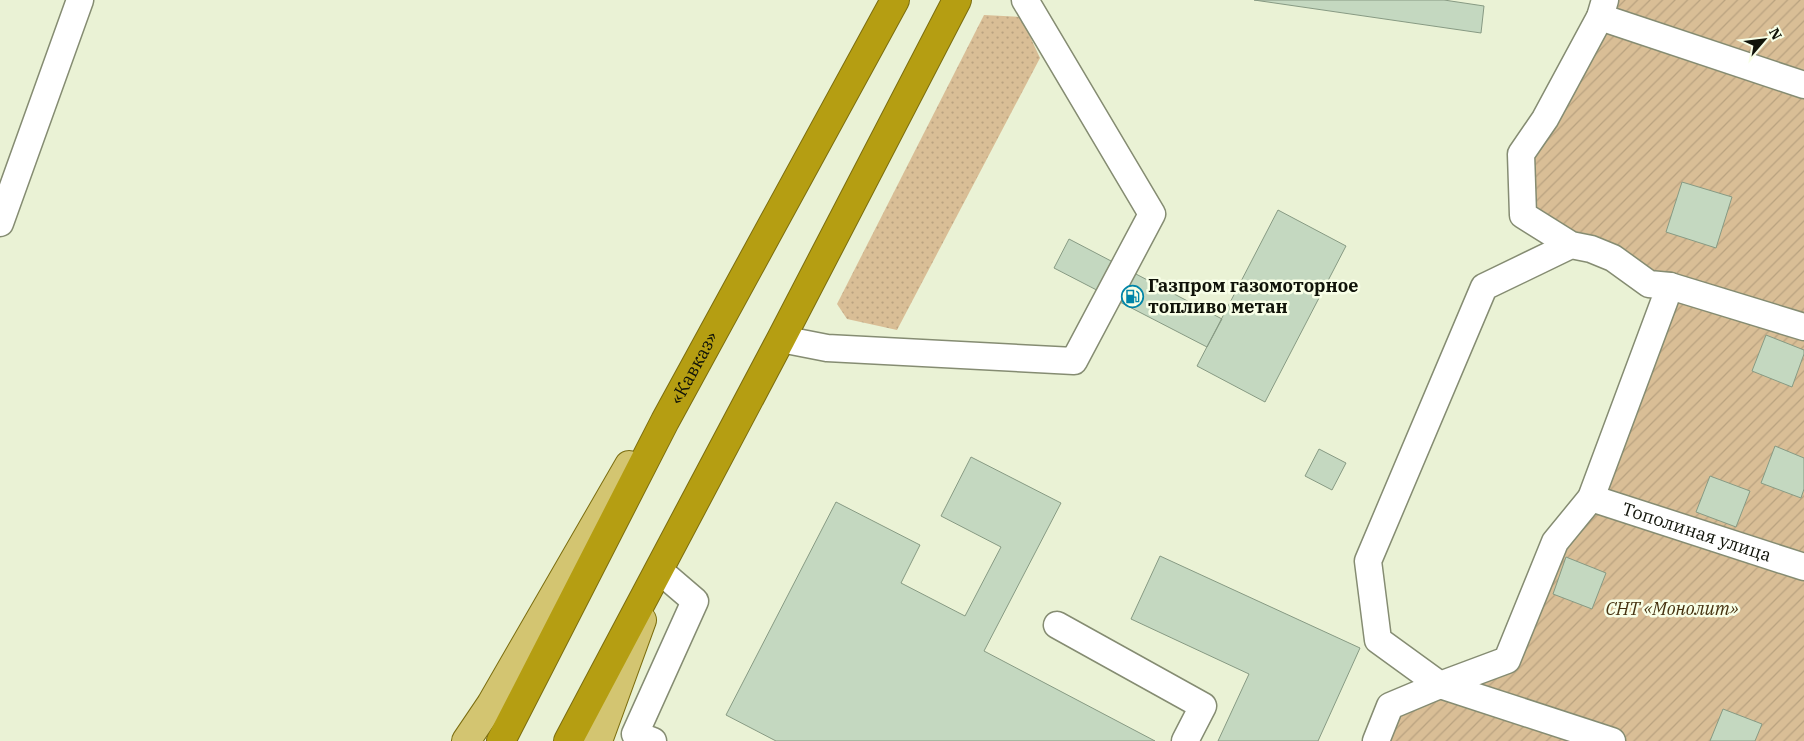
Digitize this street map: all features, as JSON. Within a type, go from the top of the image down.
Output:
[{"type":"highway","name":"«Кавказ»","points":[[501,741],[665,421],[894,0]]},
{"type":"highway","points":[[568,741],[782,339],[957,0]]},
{"type":"main road","points":[[466,741],[491,704],[632,460],[665,421]]},
{"type":"main road","points":[[598,741],[660,571]]},
{"type":"street","points":[[0,223],[80,0]]},
{"type":"street","points":[[782,339],[827,348],[1074,360],[1152,214],[1025,0]]},
{"type":"street","points":[[1804,85],[1603,9],[1545,120],[1521,154],[1523,215],[1571,245],[1591,249],[1613,258],[1649,284],[1670,286],[1804,327]]},
{"type":"street","points":[[1571,245],[1484,287],[1368,561],[1378,640],[1440,685],[1612,741]]},
{"type":"street","points":[[1376,741],[1390,706],[1508,660],[1555,542],[1591,498],[1670,286]]},
{"type":"street","name":"Тополиная улица","points":[[1591,498],[1804,567]]},
{"type":"street","points":[[653,741],[635,734],[695,601],[660,571]]},
{"type":"street","points":[[1057,625],[1203,706],[1185,741]]},
{"type":"green space","name":"СНТ «Монолит»","points":[[1605,0],[1804,0],[1804,741],[1376,741],[1390,706],[1507,659],[1591,498],[1670,286],[1523,215],[1521,154]]},
{"type":"green space","points":[[984,15],[1021,17],[1040,58],[897,330],[847,319],[837,304]]},
{"type":"building","points":[[1254,0],[1444,0],[1484,6],[1481,33]]},
{"type":"building","points":[[1682,182],[1732,197],[1716,248],[1666,232]]},
{"type":"building","points":[[1278,210],[1346,246],[1265,402],[1197,366]]},
{"type":"building","points":[[1069,239],[1222,319],[1207,347],[1054,268]]},
{"type":"building","points":[[1766,335],[1804,350],[1792,387],[1752,371]]},
{"type":"building","points":[[1775,446],[1804,458],[1804,489],[1801,498],[1761,483]]},
{"type":"building","points":[[1319,449],[1346,463],[1332,490],[1305,476]]},
{"type":"building","points":[[971,457],[1061,503],[984,651],[1155,741],[776,741],[726,715],[836,502],[920,545],[901,583],[965,616],[1001,547],[941,516]]},
{"type":"building","points":[[1710,476],[1750,491],[1736,527],[1696,512]]},
{"type":"building","points":[[1160,556],[1360,648],[1318,741],[1218,741],[1249,674],[1131,619]]},
{"type":"building","points":[[1566,557],[1606,573],[1592,609],[1553,594]]},
{"type":"building","points":[[1723,709],[1762,724],[1755,741],[1710,741]]},
{"type":"place","name":"Газпром газомоторное топливо метан","points":[[1132,296]]}]
